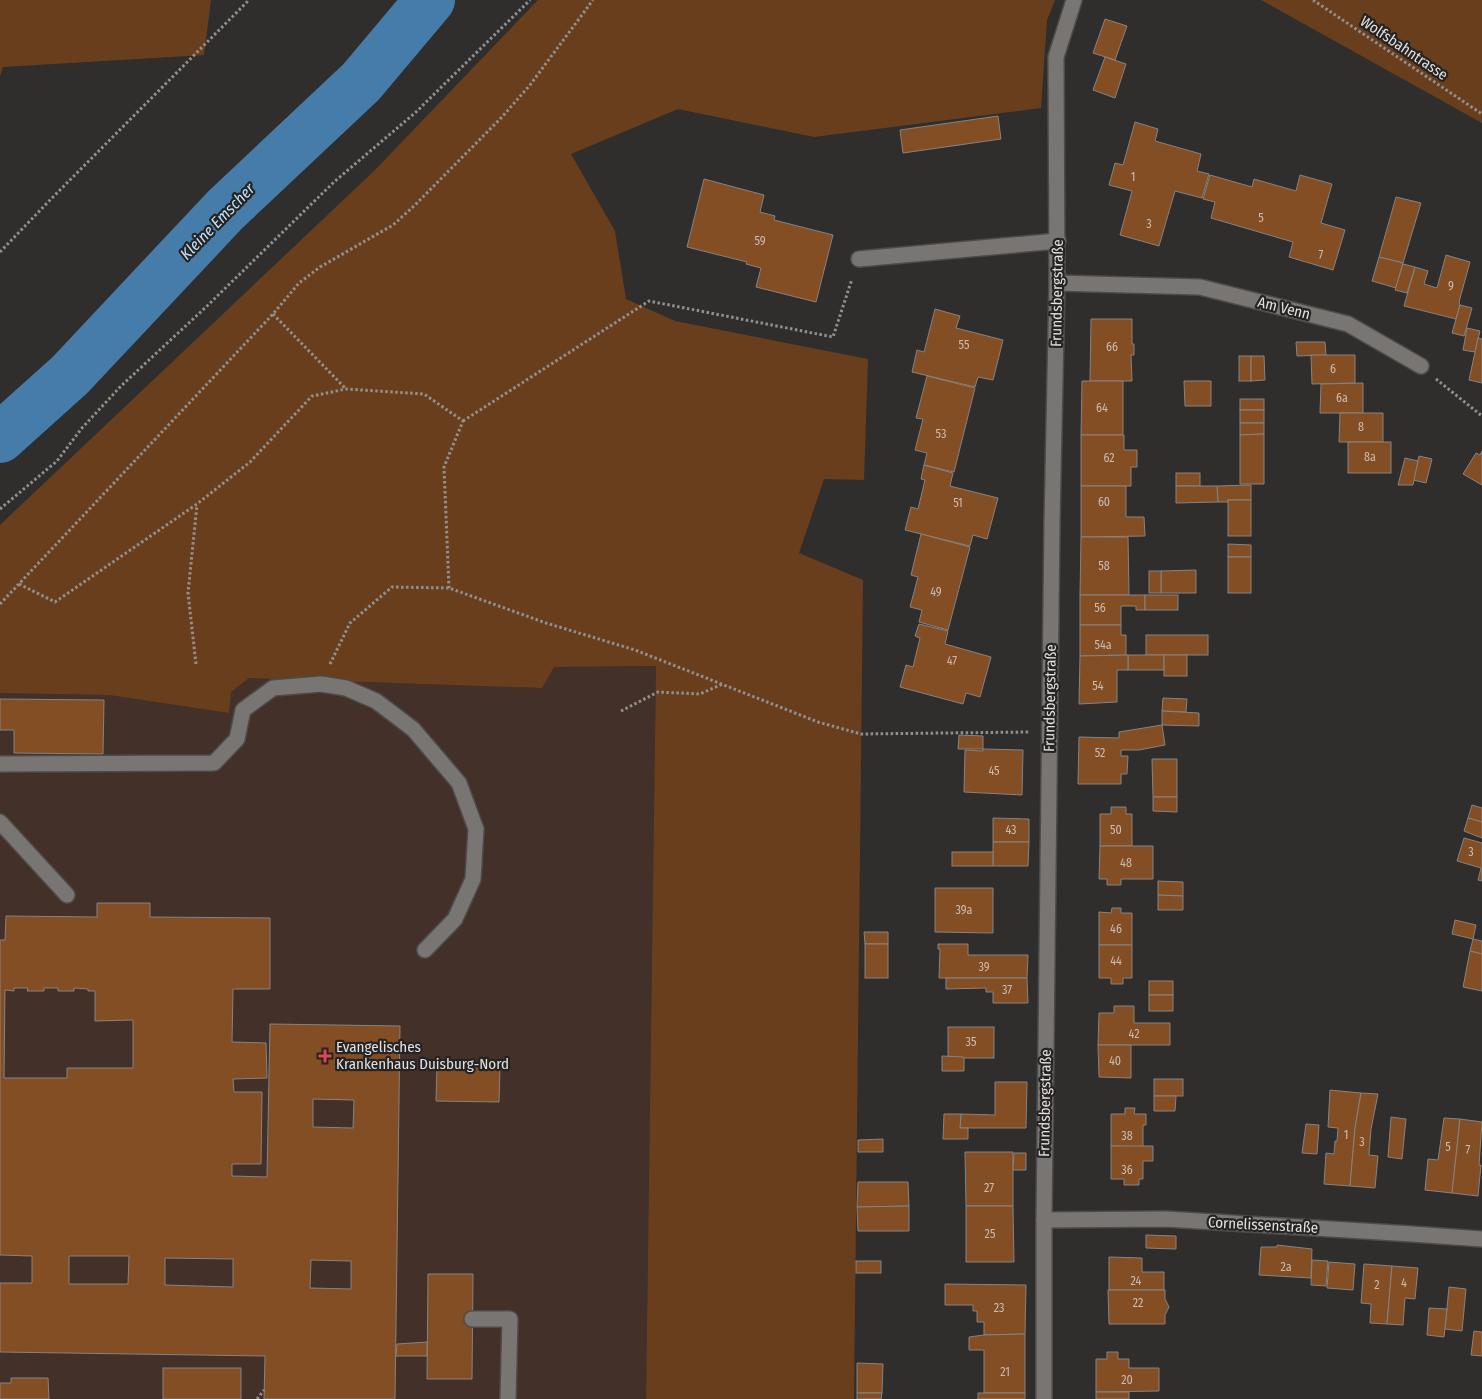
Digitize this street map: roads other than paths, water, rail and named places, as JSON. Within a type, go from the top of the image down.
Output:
[{"type":"street","name":"Frundsbergstraße","points":[[1044,1399],[1044,1220],[1058,242],[1056,57],[1074,0]]},
{"type":"street","points":[[859,259],[1058,242]]},
{"type":"street","name":"Am Venn","points":[[1057,283],[1200,287],[1348,324],[1420,366]]},
{"type":"street","points":[[0,764],[214,763],[237,739],[243,710],[272,688],[321,684],[346,688],[376,701],[413,729],[459,783],[476,829],[473,879],[455,919],[425,950]]},
{"type":"street","points":[[0,822],[67,895]]},
{"type":"street","name":"Cornelissenstraße","points":[[1044,1220],[1166,1219],[1482,1240]]},
{"type":"street","points":[[472,1319],[510,1319],[508,1399]]},
{"type":"waterway","name":"Kleine Emscher","points":[[0,438],[70,375],[225,210],[361,82],[430,0]]},
{"type":"place","name":"Evangelisches Krankenhaus Duisburg-Nord","points":[[325,1056]]}]
